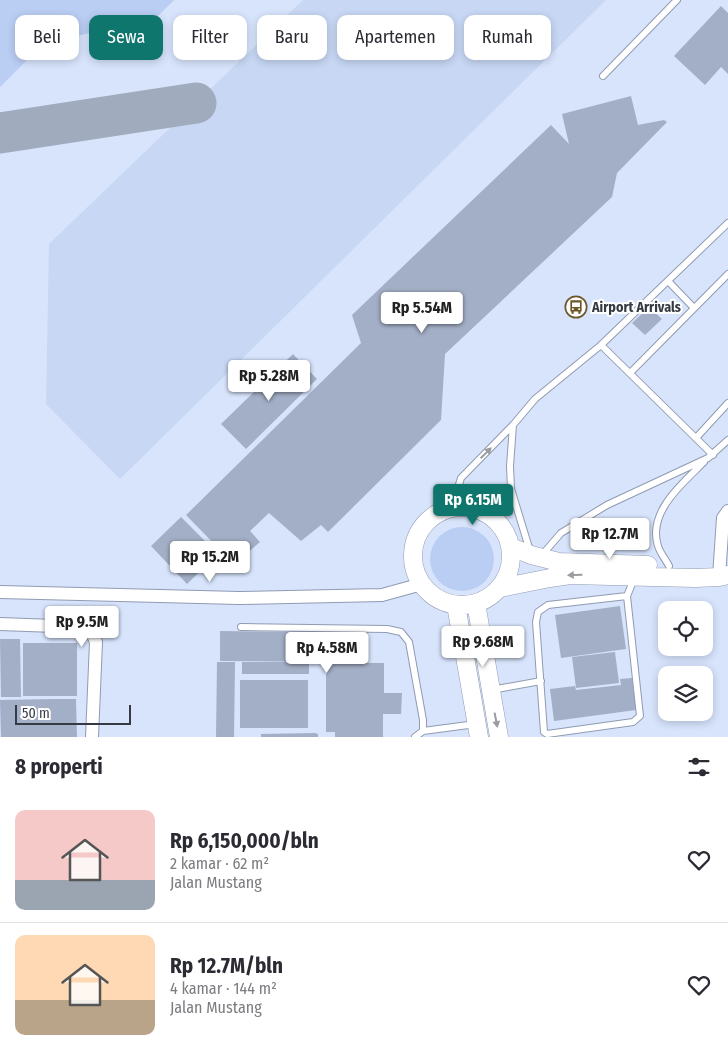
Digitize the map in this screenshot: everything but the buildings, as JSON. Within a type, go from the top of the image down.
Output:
[{"type":"main road","points":[[452,507],[471,508],[484,512],[500,525],[512,547],[509,572],[500,588],[485,600],[476,603],[456,605],[436,598],[422,584],[414,563],[413,552],[420,531],[427,522],[444,510],[452,507]]},
{"type":"main road","points":[[512,547],[535,556],[559,562],[669,566],[724,571]]},
{"type":"main road","points":[[500,588],[570,575],[635,577],[724,571]]},
{"type":"main road","points":[[476,603],[499,737]]},
{"type":"main road","points":[[456,605],[477,731]]},
{"type":"street","points":[[724,571],[723,518],[728,511]]},
{"type":"street","points":[[0,592],[239,598],[382,595],[422,584]]},
{"type":"street","points":[[0,624],[82,626],[92,633],[96,642],[92,737]]},
{"type":"lane","points":[[603,76],[677,0]]},
{"type":"lane","points":[[452,507],[461,478],[514,425],[535,399],[601,345],[728,223]]},
{"type":"lane","points":[[630,373],[728,274]]},
{"type":"lane","points":[[668,281],[694,308]]},
{"type":"lane","points":[[601,345],[696,438],[711,456]]},
{"type":"lane","points":[[696,438],[728,403]]},
{"type":"lane","points":[[514,425],[510,466],[511,488],[535,556],[561,533],[607,504],[711,456]]},
{"type":"lane","points":[[669,566],[658,547],[656,537],[658,518],[665,505],[681,485],[728,440]]},
{"type":"lane","points":[[628,596],[548,604],[538,612],[536,622],[544,732],[547,734],[633,722],[640,716],[628,596],[635,577]]},
{"type":"lane","points":[[241,626],[388,629],[401,632],[408,642],[423,720],[423,730]]},
{"type":"lane","points":[[490,691],[541,680]]},
{"type":"lane","points":[[415,737],[423,730],[477,731]]},
{"type":"shaded area","points":[[0,0],[174,0],[159,15],[89,15],[89,33],[79,36],[79,15],[15,15],[15,60],[27,60],[0,87]]},
{"type":"shaded area","points":[[303,0],[606,0],[551,54],[551,15],[464,15],[464,60],[545,60],[120,479],[46,404],[49,244],[241,60],[247,60],[247,54],[257,44],[257,60],[327,60],[327,15],[287,15]]},
{"type":"shaded area","points":[[456,527],[468,527],[485,536],[492,547],[494,559],[492,571],[485,582],[468,591],[456,591],[444,586],[435,577],[430,565],[430,553],[435,541],[444,532]]},
{"type":"taxiway","points":[[0,133],[196,103]]},
{"type":"place","name":"Airport Arrivals","points":[[576,307]]}]
